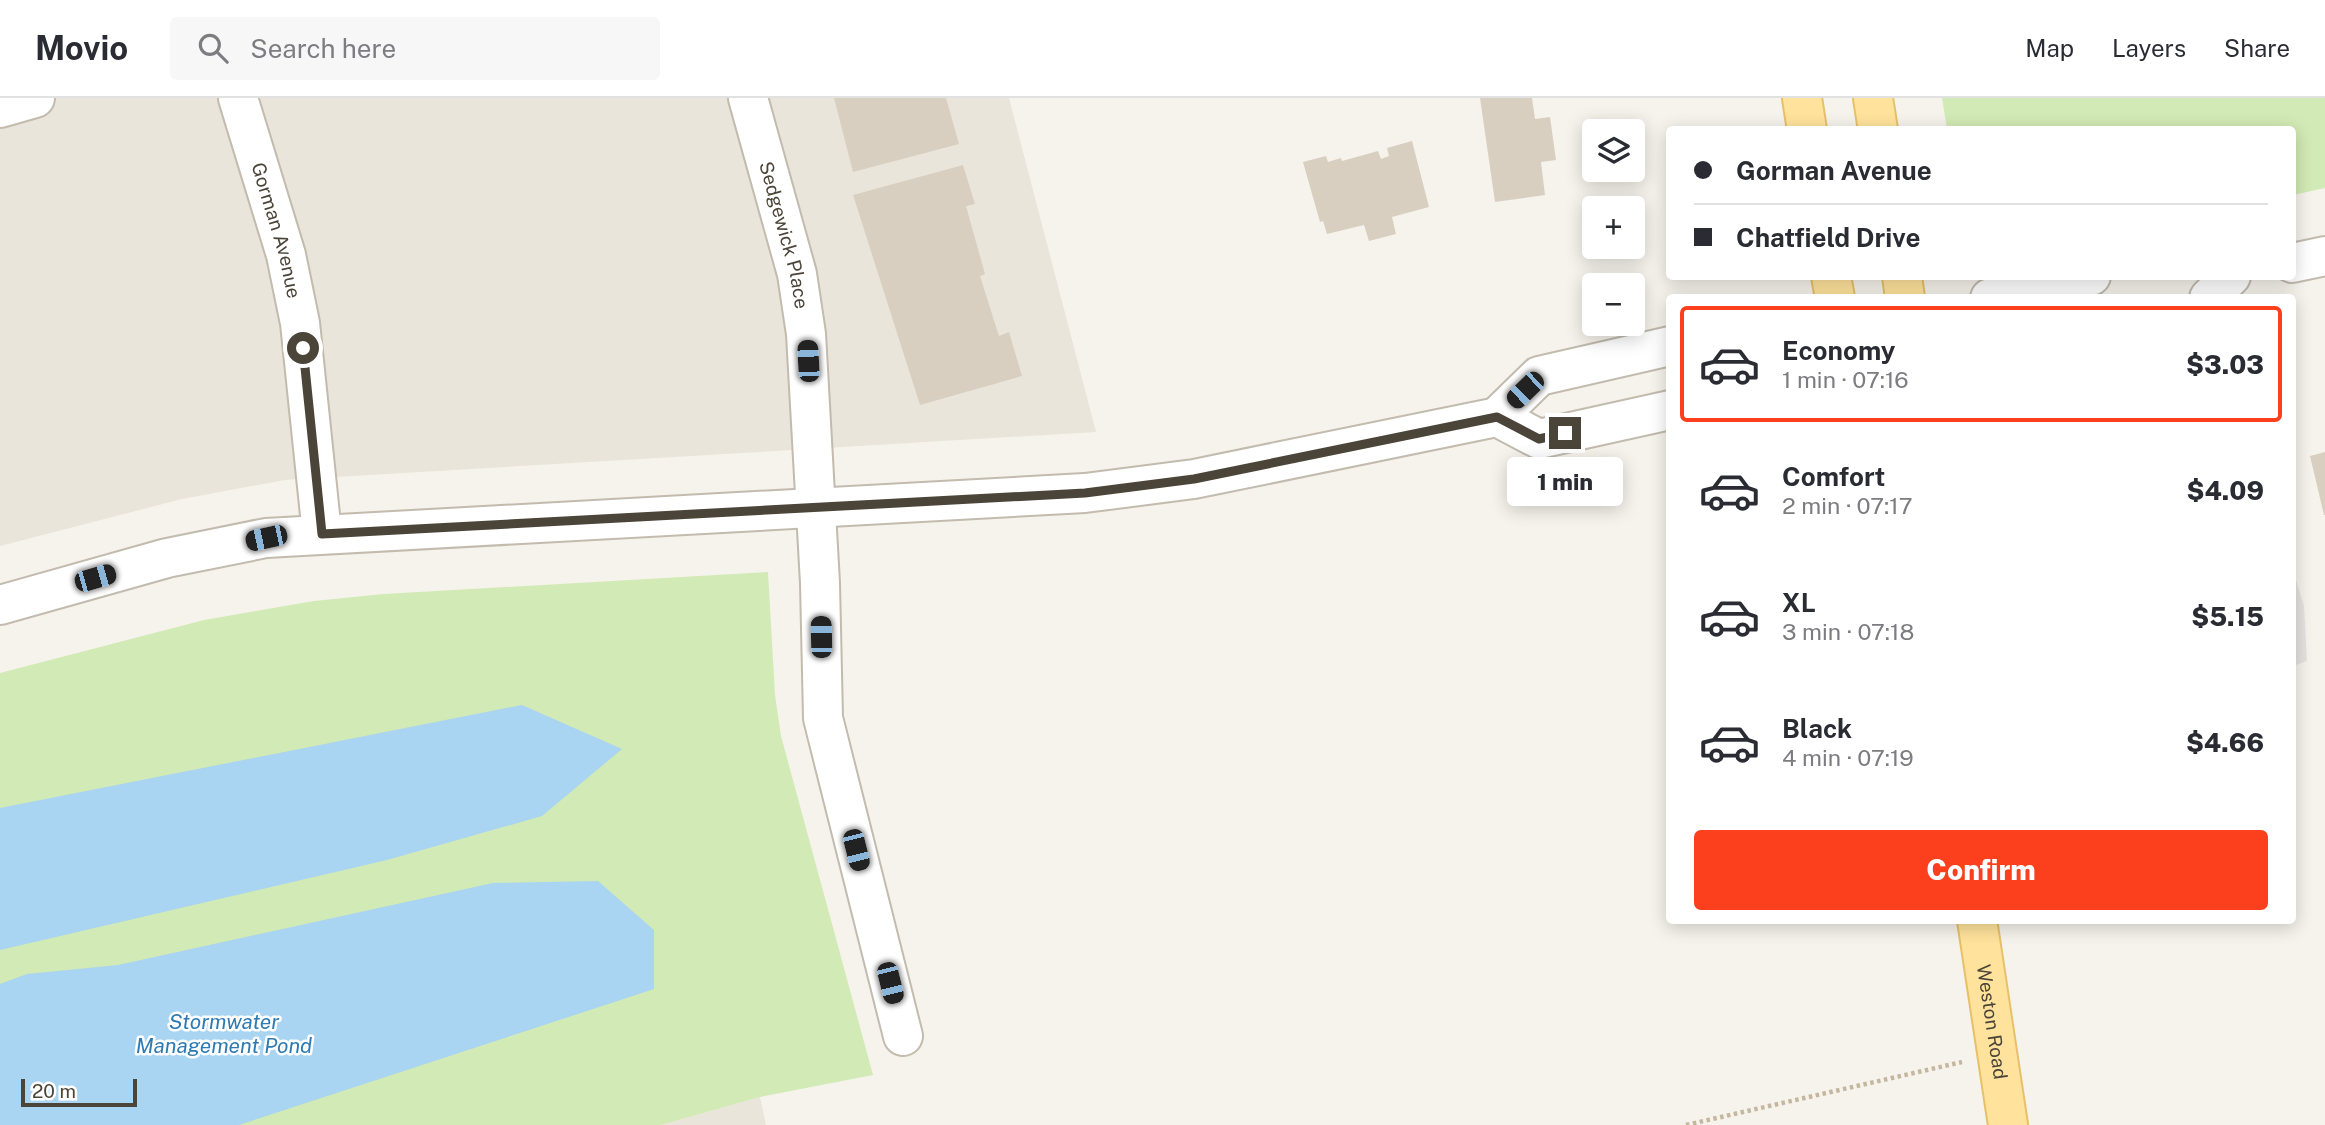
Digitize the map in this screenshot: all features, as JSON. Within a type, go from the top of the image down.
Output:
[{"type":"main road","points":[[1802,98],[1806,126]]},
{"type":"main road","points":[[1873,98],[1877,126]]},
{"type":"main road","name":"Weston Road","points":[[1978,924],[2008,1125]]},
{"type":"street","points":[[0,108],[35,98]]},
{"type":"street","name":"Gorman Avenue","points":[[238,98],[286,255],[300,323],[322,534]]},
{"type":"street","name":"Sedgewick Place","points":[[748,98],[797,274],[806,334],[816,509],[823,718],[903,1036]]},
{"type":"street","points":[[2296,262],[2325,256]]},
{"type":"street","points":[[2008,294],[2073,280]]},
{"type":"street","points":[[2213,294],[2227,280]]},
{"type":"street","points":[[0,605],[167,558],[266,538],[1085,493],[1194,479],[1497,417],[1539,376],[1666,347]]},
{"type":"street","points":[[1497,417],[1539,439],[1666,411]]},
{"type":"path","points":[[1686,1125],[1997,1054]]},
{"type":"shaded area","points":[[0,98],[1009,98],[1096,432],[285,480],[182,499],[0,546]]},
{"type":"shaded area","points":[[2296,580],[2304,606],[2307,661],[2296,665]]},
{"type":"shaded area","points":[[760,1097],[766,1125],[661,1125]]},
{"type":"green space","points":[[1942,98],[2325,98],[2325,188],[2296,194],[2296,126],[1947,126]]},
{"type":"green space","points":[[768,572],[775,695],[781,736],[873,1075],[760,1097],[661,1125],[0,1125],[0,673],[204,620],[314,601],[384,594]]},
{"type":"water","points":[[522,705],[622,749],[542,816],[387,860],[0,950],[0,808]]},
{"type":"water","name":"Stormwater Management Pond","points":[[598,881],[654,930],[654,989],[239,1125],[0,1125],[0,984],[27,974],[118,965],[493,883]]},
{"type":"building","points":[[834,98],[946,98],[959,144],[853,172]]},
{"type":"building","points":[[1480,98],[1532,98],[1535,119],[1550,117],[1556,160],[1541,162],[1545,195],[1495,202]]},
{"type":"building","points":[[1412,141],[1429,207],[1392,217],[1396,234],[1369,241],[1364,225],[1327,234],[1323,221],[1320,222],[1303,162],[1326,156],[1328,162],[1341,158],[1342,161],[1378,151],[1381,159],[1389,156],[1387,148]]},
{"type":"building","points":[[963,165],[975,204],[966,206],[985,274],[980,276],[999,336],[1009,332],[1022,376],[920,405],[853,195]]},
{"type":"building","points":[[2325,452],[2325,515],[2324,515],[2310,456]]},
{"type":"route","points":[[303,348],[322,534],[1085,493],[1194,479],[1497,417],[1539,439],[1565,433]]}]
